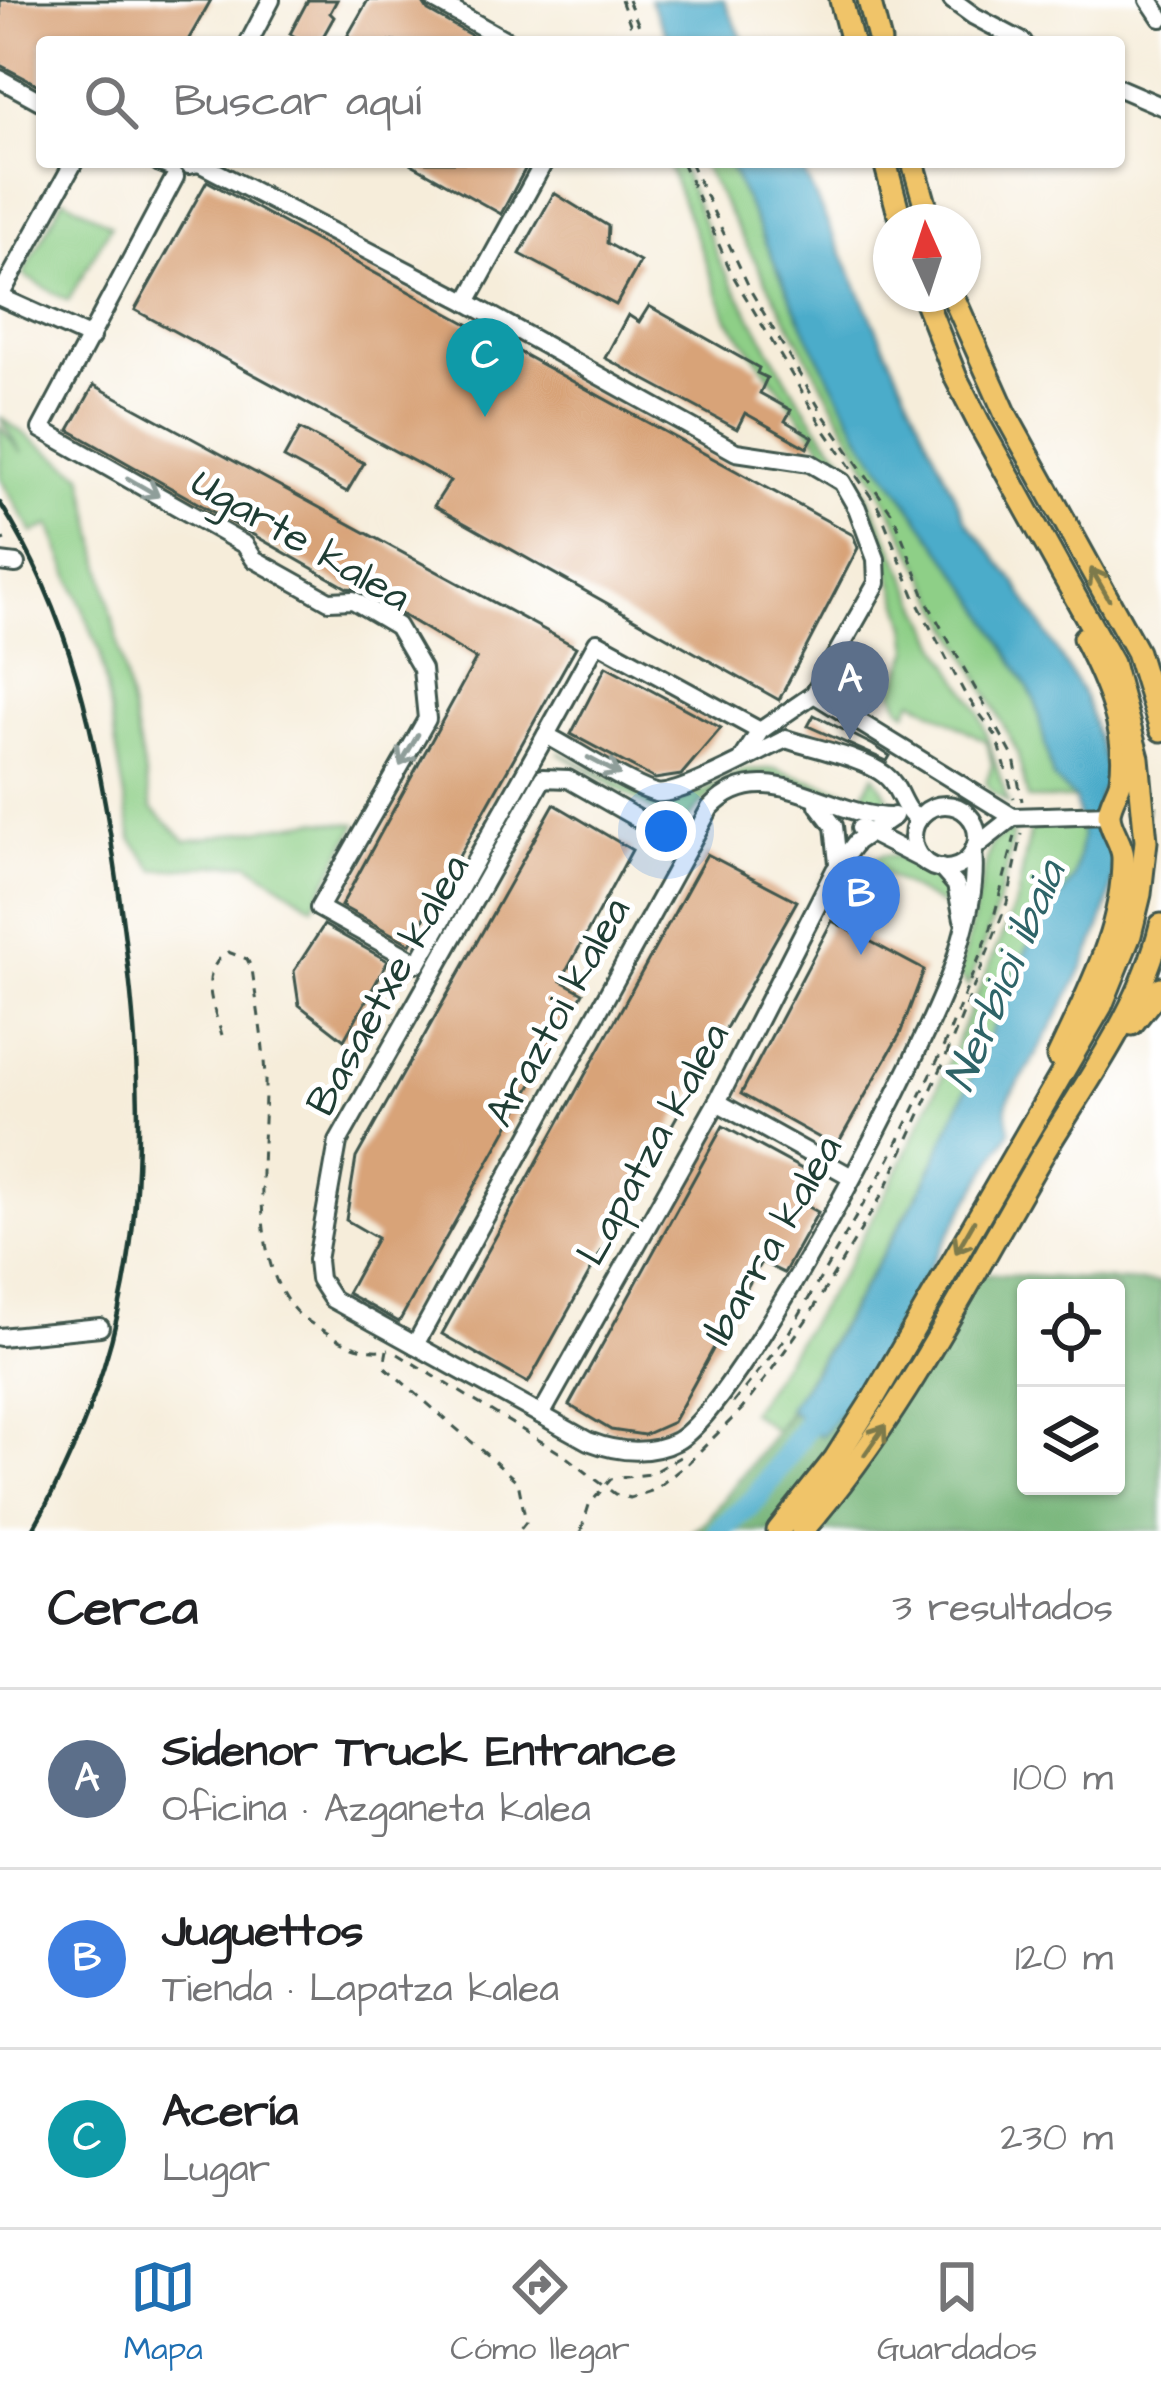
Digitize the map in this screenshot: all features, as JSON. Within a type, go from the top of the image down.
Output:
[{"type":"main road","points":[[841,0],[850,36]]},
{"type":"main road","points":[[869,0],[878,36]]},
{"type":"main road","points":[[887,168],[896,204]]},
{"type":"main road","points":[[915,168],[925,204]]},
{"type":"main road","points":[[931,312],[1107,692],[1123,751],[1121,780],[1109,814],[1123,850],[1117,912],[1023,1135]]},
{"type":"main road","points":[[960,312],[1006,415],[1137,652],[1161,730]]},
{"type":"main road","points":[[778,1531],[836,1459],[1072,1058],[1114,974],[1135,915],[1146,841],[1138,758],[1112,663],[981,428]]},
{"type":"main road","points":[[1109,814],[1137,813]]},
{"type":"main road","points":[[1096,1072],[1125,1018],[1161,925]]},
{"type":"main road","points":[[802,1531],[891,1418],[1046,1149],[1096,1072],[1161,988]]},
{"type":"street","points":[[252,36],[272,0]]},
{"type":"street","points":[[434,0],[498,36]]},
{"type":"street","points":[[952,0],[1012,36]]},
{"type":"street","points":[[1149,0],[1161,18]]},
{"type":"street","points":[[0,79],[36,99]]},
{"type":"street","points":[[1125,91],[1161,106]]},
{"type":"street","points":[[71,168],[1,291],[91,338]]},
{"type":"street","name":"Ugarte kalea","points":[[173,168],[41,429],[245,545],[254,559],[329,602],[353,600],[398,626],[422,669],[428,719],[319,908],[418,963],[597,642],[760,731]]},
{"type":"street","name":"Ugarte kalea","points":[[209,168],[466,302],[736,452],[810,463],[842,482],[876,559],[877,583],[814,694],[760,731],[743,759]]},
{"type":"street","points":[[466,302],[541,168]]},
{"type":"street","points":[[814,694],[1006,814]]},
{"type":"street","points":[[546,736],[656,793],[682,791],[786,739],[881,772],[893,784],[913,837],[960,895],[963,926]]},
{"type":"street","name":"Basaetxe kalea","points":[[415,1345],[332,1299],[319,1279],[317,1260],[338,1142],[543,778],[568,779],[686,846]]},
{"type":"street","name":"Araztoi kalea","points":[[415,1345],[710,808],[730,790],[758,782],[809,796]]},
{"type":"street","points":[[809,796],[933,865],[960,865],[1006,814]]},
{"type":"street","points":[[809,796],[856,814],[906,816]]},
{"type":"street","points":[[809,796],[830,817],[837,837],[838,866]]},
{"type":"street","points":[[821,903],[838,866],[868,832],[934,806],[1040,816],[1109,814]]},
{"type":"street","points":[[956,807],[975,828],[974,849]]},
{"type":"street","points":[[821,903],[857,856],[894,846]]},
{"type":"street","name":"Ibarra kalea","points":[[415,1345],[610,1450],[655,1449],[678,1440],[714,1405],[739,1369],[922,1041],[956,960],[975,889],[974,849]]},
{"type":"street","name":"Lapatza kalea","points":[[541,1415],[821,903]]},
{"type":"street","points":[[716,1102],[850,1176]]},
{"type":"street","points":[[0,1337],[100,1327]]},
{"type":"path","points":[[620,0],[635,36]]},
{"type":"path","points":[[628,0],[643,36]]},
{"type":"path","points":[[685,168],[732,274],[825,431],[879,508],[964,694],[988,722],[1004,752]]},
{"type":"path","points":[[693,168],[752,293],[824,416],[894,515],[927,602],[1014,758]]},
{"type":"path","points":[[222,1035],[209,974],[214,960],[228,952],[238,953],[252,969],[261,1032],[268,1257],[294,1310],[337,1339],[368,1352],[388,1348],[565,1456],[604,1487],[589,1505],[581,1531]]},
{"type":"path","points":[[388,1348],[384,1366],[518,1482],[526,1522],[519,1531]]},
{"type":"green space","points":[[669,168],[681,168],[720,262],[787,380],[822,433],[856,471],[940,647],[979,712],[1008,803],[986,782],[992,765],[987,742],[913,700],[907,712],[900,707],[893,691],[910,650],[907,626],[873,515],[728,319]]},
{"type":"green space","points":[[704,168],[731,168],[812,344],[864,442],[978,600],[1010,653],[1035,700],[1053,778],[1075,799],[1028,799],[1017,751]]},
{"type":"green space","points":[[64,198],[111,225],[68,301],[23,275]]},
{"type":"green space","points":[[0,417],[83,475],[152,809],[186,841],[315,821],[357,824],[313,906],[248,863],[155,870],[132,840],[100,652],[50,525],[33,533],[0,478],[0,427],[22,453]]},
{"type":"green space","points":[[558,752],[667,806],[744,770],[775,769],[862,796],[874,775],[895,807],[871,806],[782,778],[760,776],[737,780],[714,793],[680,827]]},
{"type":"green space","points":[[1080,825],[1074,878],[1034,933],[924,1184],[776,1431],[750,1412],[845,1269],[896,1174],[1017,900],[1031,826]]},
{"type":"green space","points":[[1013,829],[1002,888],[968,986],[959,975],[991,844]]},
{"type":"green space","points":[[882,855],[928,871],[944,889],[954,912],[865,863]]},
{"type":"green space","points":[[902,1269],[1087,1279],[1017,1279],[1017,1495],[1125,1495],[1125,1281],[1161,1283],[1161,1531],[692,1531],[706,1521]]},
{"type":"water","points":[[650,0],[724,0],[741,36],[667,36]]},
{"type":"water","points":[[731,168],[802,168],[966,520],[1016,583],[1085,697],[1107,771],[1099,794],[1099,829],[1112,850],[1113,878],[1105,912],[1074,986],[1008,1099],[1010,1131],[892,1331],[885,1360],[821,1436],[788,1408],[925,1183],[1034,933],[1074,878],[1082,837],[1075,799],[1053,778],[1035,700],[978,600],[864,442],[812,344]]},
{"type":"building","points":[[0,0],[211,0],[190,36],[36,36],[36,84],[0,65]]},
{"type":"building","points":[[308,0],[337,0],[323,36],[290,34]]},
{"type":"building","points":[[368,0],[421,0],[428,11],[472,36],[347,36]]},
{"type":"building","points":[[419,168],[526,168],[501,214]]},
{"type":"building","points":[[207,181],[853,535],[858,548],[779,700],[434,506],[450,481],[135,310]]},
{"type":"building","points":[[554,193],[608,226],[607,243],[640,262],[616,305],[520,254]]},
{"type":"building","points":[[649,306],[759,368],[757,373],[767,378],[760,393],[791,410],[785,421],[813,437],[807,448],[745,413],[737,429],[605,358],[628,315],[639,322]]},
{"type":"building","points":[[94,385],[576,647],[410,944],[341,906],[476,659],[359,589],[347,588],[69,430]]},
{"type":"building","points":[[300,429],[364,463],[347,492],[284,458]]},
{"type":"building","points":[[606,666],[721,728],[681,775],[655,779],[571,734]]},
{"type":"building","points":[[814,715],[890,756],[887,761],[808,726]]},
{"type":"building","points":[[554,804],[632,850],[561,981],[583,993],[399,1322],[347,1293],[377,1238],[346,1220],[356,1158]]},
{"type":"building","points":[[707,854],[797,901],[528,1383],[442,1334]]},
{"type":"building","points":[[832,921],[924,970],[900,1034],[836,1147],[741,1094]]},
{"type":"building","points":[[324,925],[388,961],[344,1040],[299,1005],[294,971]]},
{"type":"building","points":[[723,1126],[811,1174],[798,1201],[818,1212],[784,1273],[761,1262],[673,1422],[644,1435],[611,1430],[569,1405]]},
{"type":"waterway","name":"Nerbioi ibaia","points":[[719,1531],[756,1499],[826,1398]]},
{"type":"tunnel","points":[[1137,813],[1161,816]]},
{"type":"railway","points":[[0,503],[45,588],[89,725],[127,956],[138,1126],[135,1207],[124,1287],[104,1367],[74,1448],[32,1531]]},
{"type":"place","name":"Acería","points":[[485,417]]},
{"type":"place","name":"Sidenor Truck Entrance","points":[[850,740]]},
{"type":"place","name":"Juguettos","points":[[861,955]]}]
